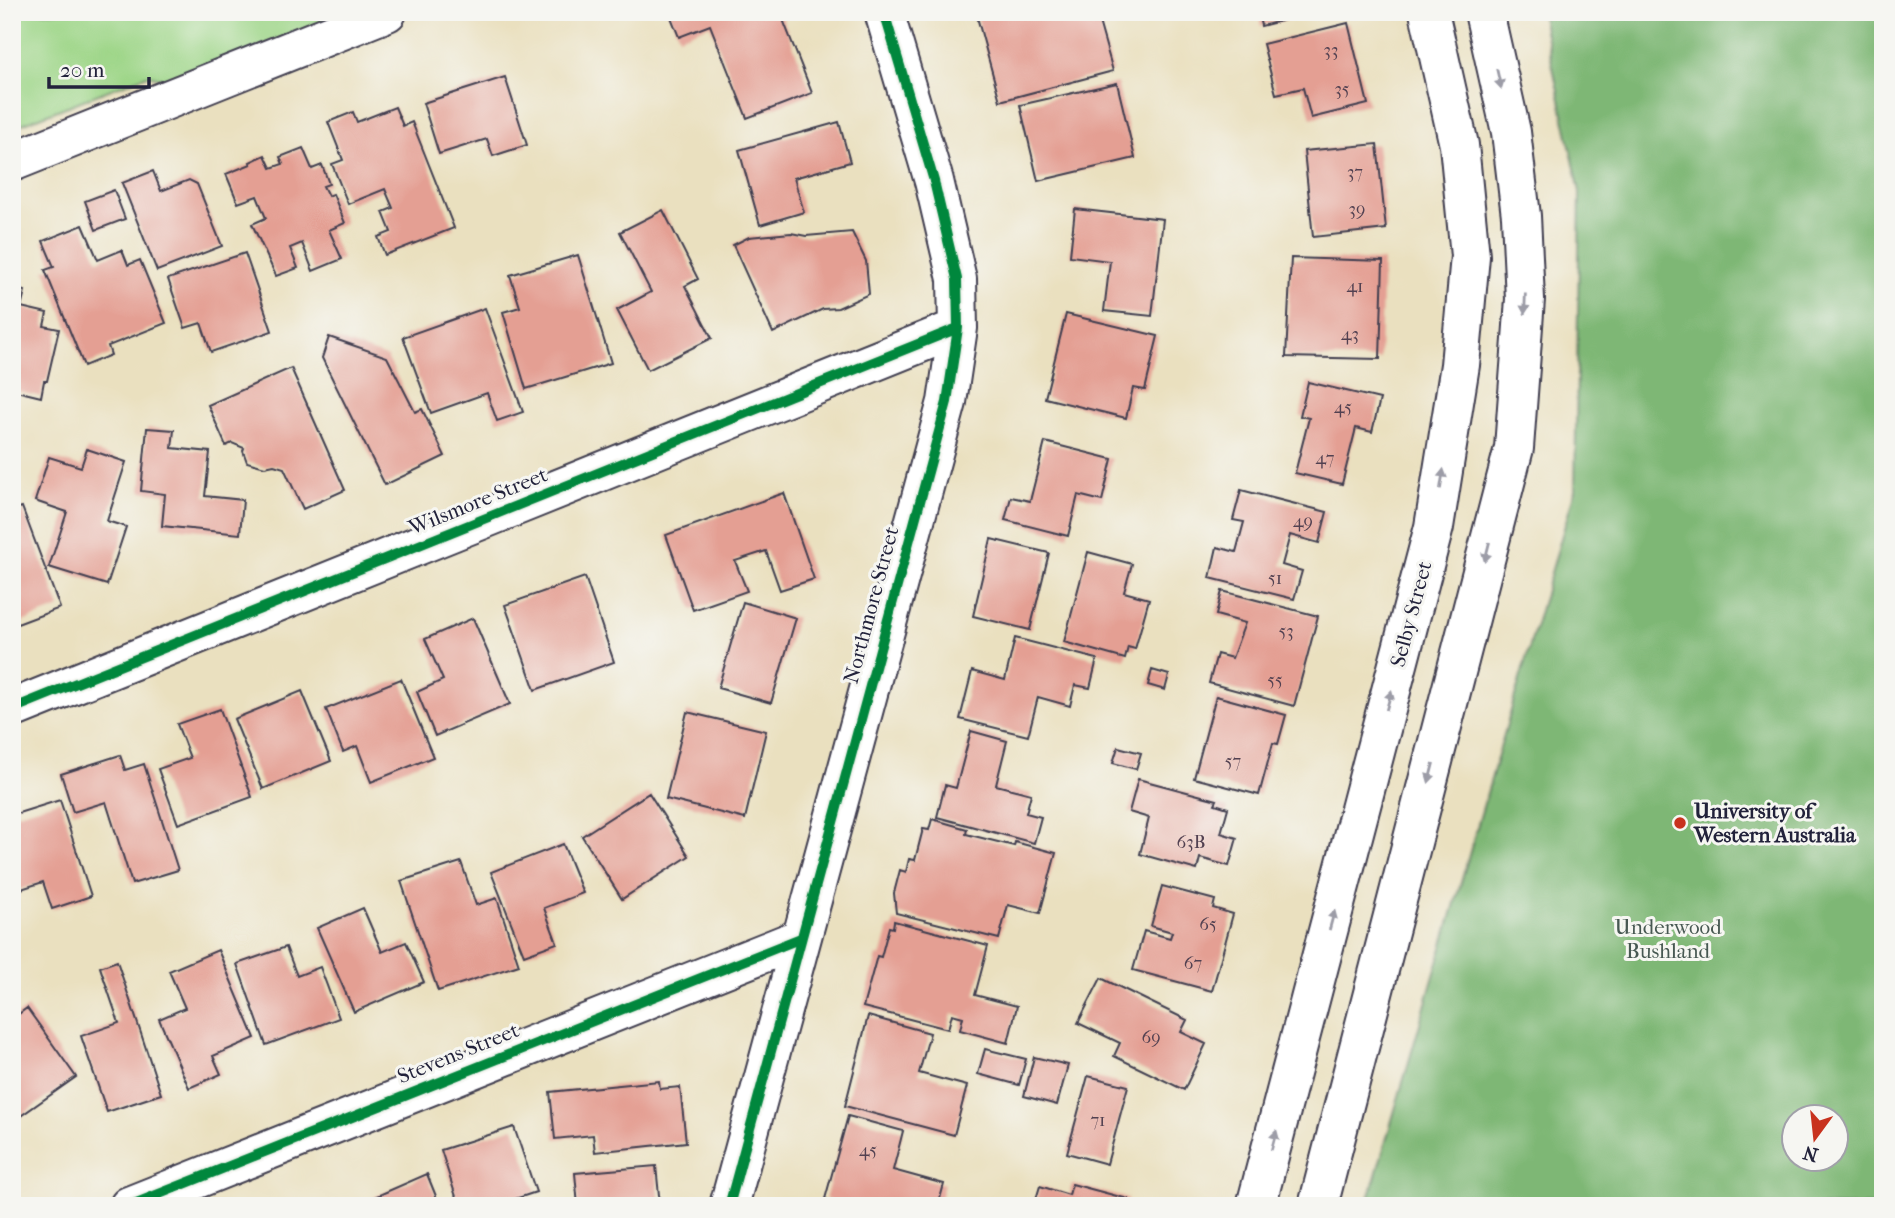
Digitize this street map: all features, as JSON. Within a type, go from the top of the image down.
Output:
[{"type":"street","points":[[12,162],[387,12]]},
{"type":"street","name":"Northmore Street","points":[[729,1206],[947,402],[958,328],[957,279],[934,181],[884,12]]},
{"type":"street","name":"Selby Street","points":[[1256,1206],[1434,527],[1460,365],[1470,256],[1459,145],[1429,12]]},
{"type":"street","points":[[1318,1206],[1514,448],[1525,299],[1521,216],[1511,132],[1484,12]]},
{"type":"street","name":"Wilsmore Street","points":[[12,709],[958,328]]},
{"type":"street","name":"Stevens Street","points":[[129,1206],[801,938]]},
{"type":"street","points":[[1294,1065],[1352,1078]]},
{"type":"green space","points":[[12,12],[348,12],[175,81],[147,75],[12,128]]},
{"type":"green space","name":"Underwood Bushland","points":[[1541,12],[1883,12],[1883,1206],[1367,1206],[1575,490],[1580,192]]},
{"type":"building","points":[[669,12],[780,12],[812,93],[747,118],[710,25],[679,37]]},
{"type":"building","points":[[996,12],[1115,12],[1098,18],[1113,71],[1000,101],[977,17]]},
{"type":"building","points":[[1258,12],[1313,12],[1313,13],[1261,26]]},
{"type":"building","points":[[1348,23],[1368,104],[1311,118],[1303,88],[1276,94],[1263,44]]},
{"type":"building","points":[[505,77],[527,145],[493,156],[487,139],[439,154],[423,103]]},
{"type":"building","points":[[1117,83],[1135,158],[1038,181],[1020,105]]},
{"type":"building","points":[[395,107],[403,126],[412,122],[454,228],[385,255],[378,237],[391,232],[383,212],[393,208],[385,189],[348,204],[332,164],[343,160],[328,122],[353,112],[357,122]]},
{"type":"building","points":[[839,122],[850,162],[794,178],[804,212],[760,225],[739,150]]},
{"type":"building","points":[[1377,144],[1386,229],[1313,237],[1304,151]]},
{"type":"building","points":[[303,148],[312,169],[322,165],[329,184],[323,186],[328,196],[333,194],[345,223],[329,230],[342,259],[313,271],[302,243],[290,248],[298,268],[276,276],[252,224],[266,218],[257,196],[238,203],[226,174],[265,155],[271,168],[283,164],[280,157]]},
{"type":"building","points":[[153,171],[161,191],[189,180],[197,184],[222,246],[157,271],[122,183]]},
{"type":"building","points":[[114,190],[125,219],[96,230],[85,201]]},
{"type":"building","points":[[1075,209],[1163,219],[1152,316],[1104,311],[1110,261],[1070,256]]},
{"type":"building","points":[[663,210],[698,279],[685,286],[712,338],[648,370],[617,310],[651,292],[620,232]]},
{"type":"building","points":[[83,225],[98,260],[122,250],[128,265],[140,260],[166,323],[108,346],[111,355],[84,366],[45,270],[54,267],[43,241]]},
{"type":"building","points":[[852,232],[866,261],[869,294],[838,308],[823,309],[773,333],[733,245],[749,237]]},
{"type":"building","points":[[245,253],[272,331],[211,352],[201,323],[185,328],[168,279]]},
{"type":"building","points":[[578,255],[611,363],[526,389],[503,312],[520,307],[510,275]]},
{"type":"building","points":[[1291,258],[1383,261],[1380,359],[1286,357]]},
{"type":"building","points":[[12,288],[25,291],[21,307],[47,313],[44,326],[59,329],[41,397],[12,390]]},
{"type":"building","points":[[485,308],[523,412],[497,421],[487,393],[431,413],[403,337]]},
{"type":"building","points":[[1066,314],[1158,336],[1145,390],[1133,388],[1126,418],[1045,398]]},
{"type":"building","points":[[329,337],[387,357],[415,412],[422,409],[445,456],[385,485],[322,358]]},
{"type":"building","points":[[291,368],[345,490],[303,509],[284,468],[247,462],[244,448],[232,443],[226,446],[208,405]]},
{"type":"building","points":[[1308,382],[1380,399],[1372,432],[1356,428],[1342,484],[1295,473],[1309,418],[1300,416]]},
{"type":"building","points":[[147,428],[174,430],[172,448],[210,452],[205,496],[243,500],[240,534],[162,526],[165,494],[141,491]]},
{"type":"building","points":[[1045,442],[1112,459],[1102,501],[1078,495],[1068,536],[1005,520],[1011,497],[1030,501]]},
{"type":"building","points":[[87,449],[126,462],[107,521],[126,527],[107,585],[49,567],[67,512],[35,501],[49,457],[81,467]]},
{"type":"building","points":[[1241,490],[1327,512],[1319,543],[1290,535],[1282,565],[1302,571],[1294,599],[1210,578],[1217,547],[1236,552],[1244,522],[1233,520]]},
{"type":"building","points":[[784,493],[814,579],[780,590],[766,551],[735,561],[747,591],[693,610],[666,535]]},
{"type":"building","points":[[22,507],[60,608],[12,626],[12,510]]},
{"type":"building","points":[[991,539],[1049,553],[1030,630],[973,616]]},
{"type":"building","points":[[1088,552],[1132,564],[1124,592],[1149,599],[1135,649],[1128,647],[1125,659],[1064,642]]},
{"type":"building","points":[[585,577],[614,662],[535,690],[505,605]]},
{"type":"building","points":[[1222,591],[1318,616],[1294,706],[1209,683],[1217,654],[1232,658],[1245,623],[1216,615]]},
{"type":"building","points":[[743,602],[796,618],[771,703],[718,688]]},
{"type":"building","points":[[473,618],[510,704],[435,736],[417,692],[443,680],[425,639]]},
{"type":"building","points":[[1015,638],[1097,659],[1090,688],[1075,685],[1070,706],[1038,697],[1028,736],[960,719],[972,671],[1005,680]]},
{"type":"building","points":[[1152,670],[1169,675],[1165,690],[1148,685]]},
{"type":"building","points":[[401,679],[433,757],[371,782],[357,746],[343,752],[326,709]]},
{"type":"building","points":[[302,691],[331,761],[263,789],[234,719]]},
{"type":"building","points":[[1216,696],[1286,715],[1278,744],[1273,743],[1259,795],[1194,778]]},
{"type":"building","points":[[220,709],[252,797],[178,824],[158,769],[190,758],[177,724]]},
{"type":"building","points":[[687,712],[766,731],[745,819],[666,799]]},
{"type":"building","points":[[971,731],[1007,741],[996,785],[1031,794],[1026,813],[1041,817],[1034,843],[937,817],[945,785],[956,788]]},
{"type":"building","points":[[1118,747],[1141,753],[1136,769],[1113,763]]},
{"type":"building","points":[[120,755],[125,770],[144,764],[178,870],[132,884],[106,802],[73,812],[61,774]]},
{"type":"building","points":[[1138,779],[1217,800],[1215,804],[1228,808],[1221,833],[1237,838],[1229,866],[1200,858],[1197,870],[1140,854],[1149,818],[1129,812]]},
{"type":"building","points":[[649,793],[689,856],[622,899],[582,836]]},
{"type":"building","points":[[60,800],[91,896],[52,909],[43,882],[12,892],[12,815]]},
{"type":"building","points":[[932,819],[967,829],[966,834],[1014,846],[1015,842],[1056,853],[1040,913],[1008,905],[999,939],[896,913],[894,893],[900,870],[906,872],[909,859],[915,860],[923,829],[929,830]]},
{"type":"building","points":[[563,844],[583,893],[544,908],[557,943],[524,955],[491,872]]},
{"type":"building","points":[[461,862],[476,905],[497,898],[519,965],[438,991],[401,881]]},
{"type":"building","points":[[1162,886],[1215,900],[1213,908],[1233,914],[1212,991],[1133,970],[1144,931],[1170,938],[1172,932],[1151,926]]},
{"type":"building","points":[[363,908],[382,952],[406,942],[424,982],[354,1012],[317,928]]},
{"type":"building","points":[[894,921],[988,946],[975,995],[1017,1006],[1008,1043],[960,1030],[963,1017],[952,1014],[948,1029],[863,1007],[877,956],[881,957],[889,927],[893,928]]},
{"type":"building","points":[[286,947],[297,976],[320,967],[339,1018],[266,1045],[237,964]]},
{"type":"building","points":[[218,950],[255,1038],[213,1056],[221,1074],[189,1088],[159,1019],[185,1008],[169,971]]},
{"type":"building","points":[[117,961],[161,1094],[107,1112],[81,1036],[119,1023],[100,967]]},
{"type":"building","points":[[1101,978],[1187,1020],[1181,1032],[1206,1044],[1184,1090],[1114,1056],[1120,1043],[1078,1023]]},
{"type":"building","points":[[27,1008],[76,1077],[12,1122],[12,1019]]},
{"type":"building","points":[[868,1016],[930,1033],[919,1073],[967,1086],[954,1135],[845,1106]]},
{"type":"building","points":[[985,1049],[1026,1059],[1019,1085],[978,1074]]},
{"type":"building","points":[[1034,1057],[1068,1065],[1057,1105],[1024,1096]]},
{"type":"building","points":[[1088,1076],[1128,1086],[1107,1164],[1067,1153]]},
{"type":"building","points":[[659,1081],[660,1089],[680,1087],[686,1142],[595,1152],[593,1135],[555,1139],[550,1092]]},
{"type":"building","points":[[848,1116],[903,1131],[893,1170],[944,1184],[938,1206],[850,1206],[825,1199]]},
{"type":"building","points":[[514,1127],[536,1192],[494,1206],[459,1206],[441,1150]]},
{"type":"building","points":[[656,1166],[660,1205],[578,1206],[575,1173]]},
{"type":"building","points":[[427,1174],[440,1206],[354,1206]]},
{"type":"building","points":[[1072,1184],[1128,1199],[1126,1206],[1034,1206],[1040,1186],[1069,1195]]},
{"type":"cycle path","points":[[729,1206],[947,402],[958,328],[957,279],[934,181],[884,12]]},
{"type":"cycle path","points":[[12,709],[958,328]]},
{"type":"cycle path","points":[[129,1206],[801,938]]},
{"type":"place","name":"University of Western Australia","points":[[1680,823]]}]
